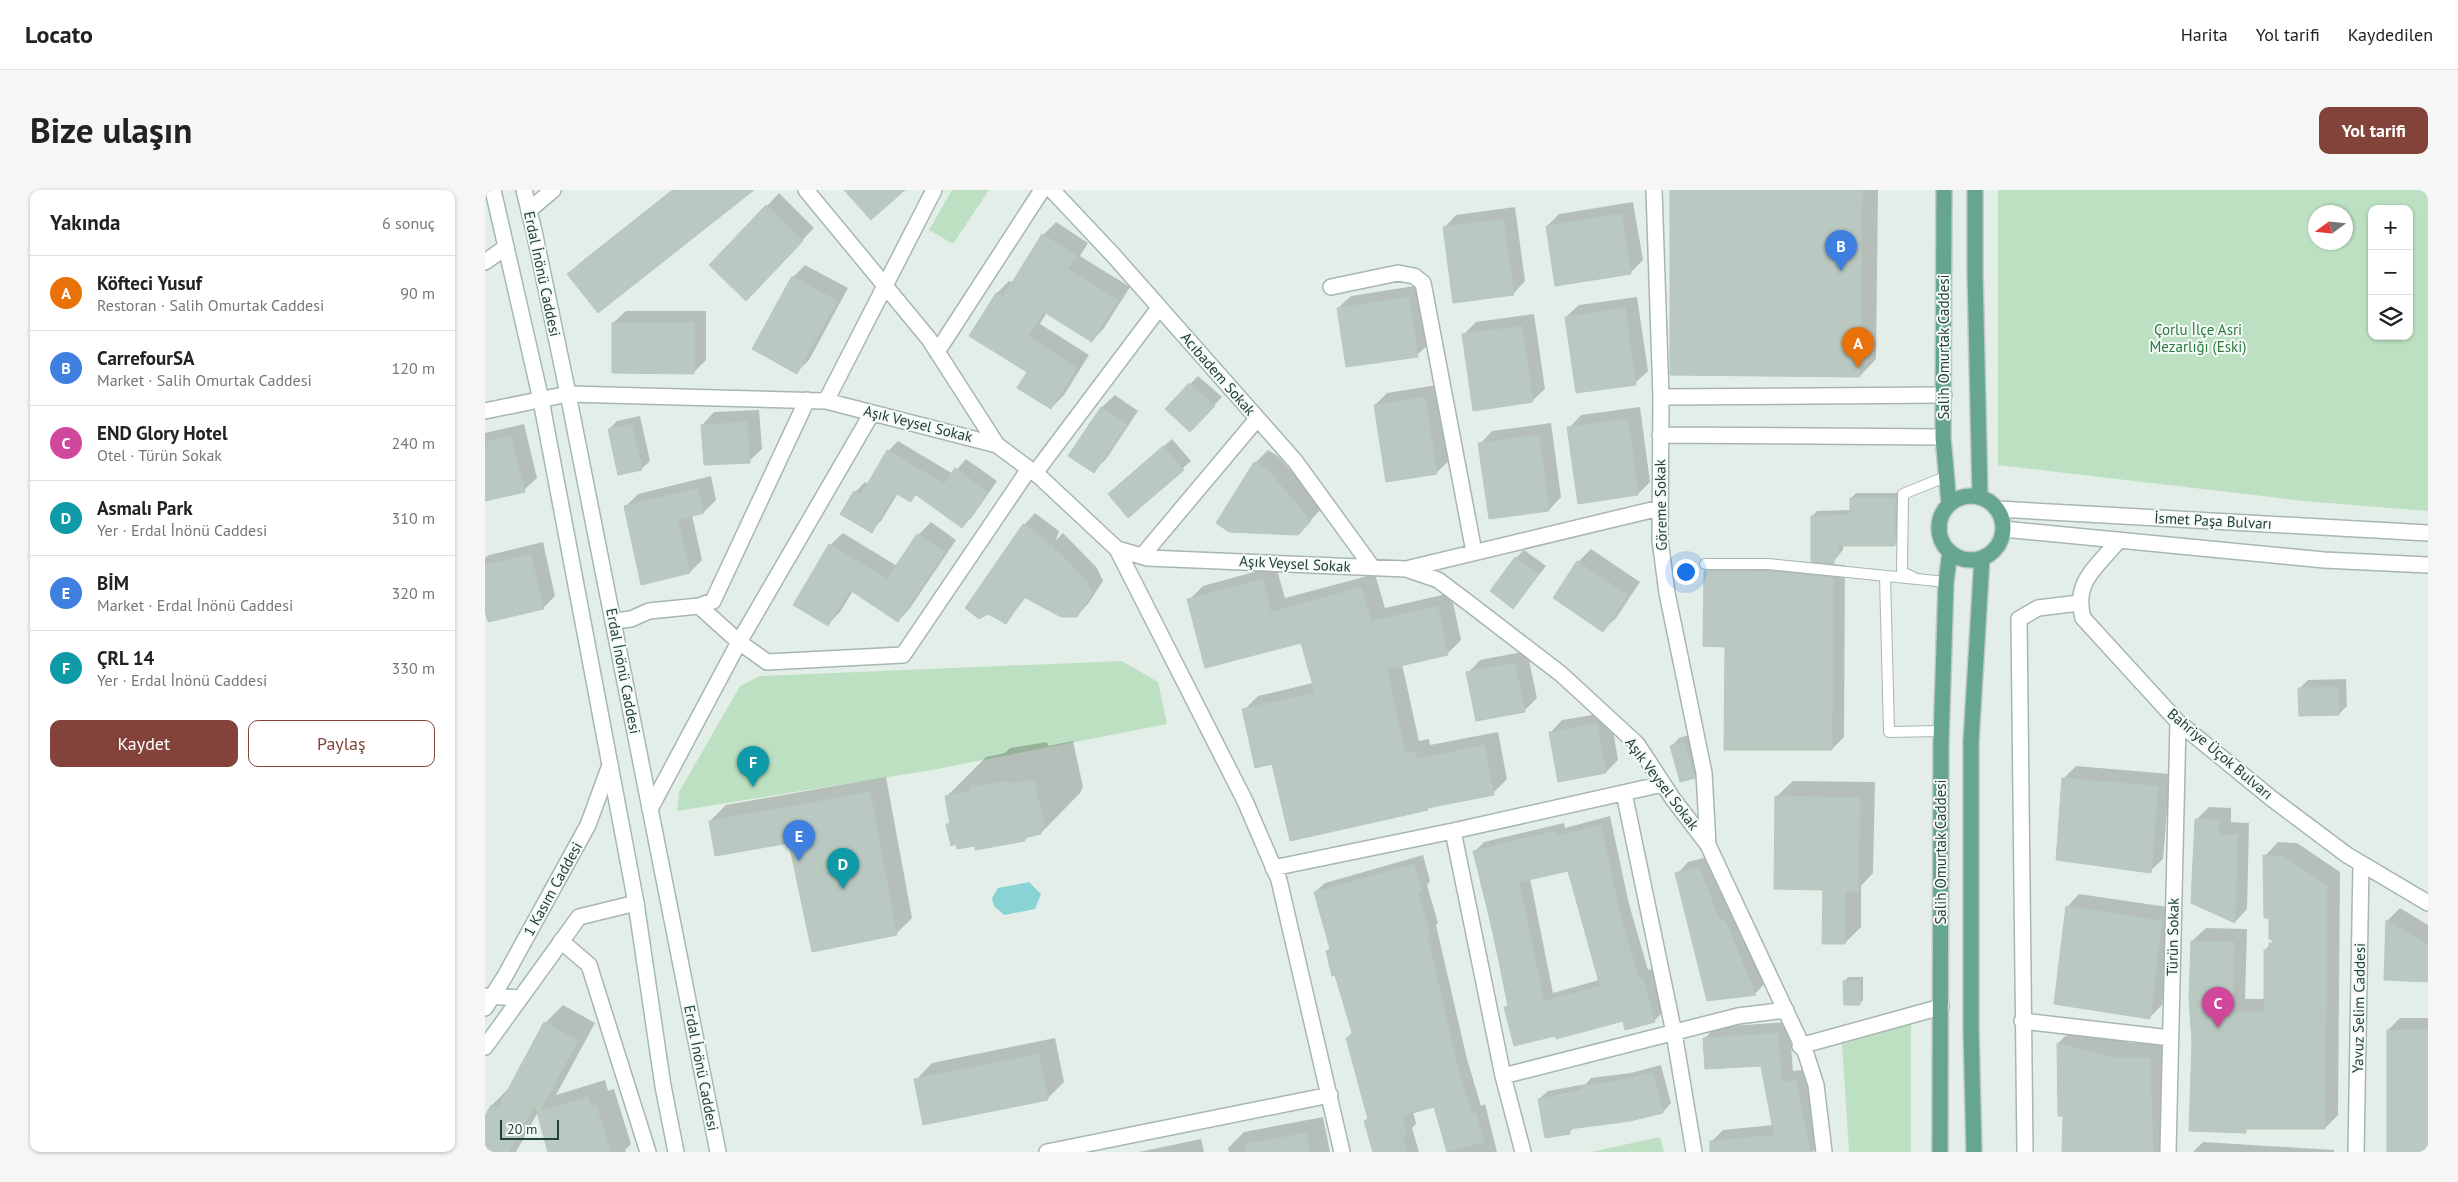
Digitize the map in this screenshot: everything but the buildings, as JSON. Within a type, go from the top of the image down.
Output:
[{"type":"main road","name":"Salih Omurtak Caddesi","points":[[1944,190],[1943,437],[1945,477],[1949,504]]},
{"type":"main road","name":"Salih Omurtak Caddesi","points":[[1975,190],[1980,496]]},
{"type":"main road","points":[[1980,496],[1990,501],[1998,509],[2003,529],[1996,548],[1982,558],[1969,560],[1950,552],[1943,544],[1939,523],[1949,504],[1958,498],[1980,496]]},
{"type":"main road","name":"Salih Omurtak Caddesi","points":[[1940,1152],[1941,731],[1950,552]]},
{"type":"main road","name":"Salih Omurtak Caddesi","points":[[1974,1152],[1971,1029],[1971,742],[1982,558]]},
{"type":"street","name":"Erdal İnönü Caddesi","points":[[493,190],[541,400],[636,903],[663,1086],[676,1152]]},
{"type":"street","name":"Erdal İnönü Caddesi","points":[[523,190],[529,210],[568,394],[718,1152]]},
{"type":"street","points":[[529,210],[553,190]]},
{"type":"street","points":[[806,190],[937,352],[997,445]]},
{"type":"street","points":[[826,401],[934,190]]},
{"type":"street","points":[[937,352],[1042,190]]},
{"type":"street","name":"Acıbadem Sokak","points":[[1052,190],[1295,461],[1372,567]]},
{"type":"street","name":"Göreme Sokak","points":[[1654,190],[1661,397],[1660,540],[1667,593],[1705,773],[1708,846]]},
{"type":"street","points":[[485,262],[507,248]]},
{"type":"street","points":[[1331,287],[1398,273],[1414,276],[1423,283],[1474,552]]},
{"type":"street","points":[[699,606],[739,642],[767,662],[903,655],[1032,471],[1159,308]]},
{"type":"street","name":"Aşık Veysel Sokak","points":[[485,411],[568,394],[826,401],[997,445],[1032,471],[1117,549],[1142,556],[1407,569],[1438,580],[1561,674],[1637,744],[1663,784],[1708,846],[1786,1010],[1816,1085],[1824,1152]]},
{"type":"street","points":[[1661,397],[1944,395]]},
{"type":"street","points":[[613,621],[631,619],[649,611],[699,606],[713,601],[807,400]]},
{"type":"street","points":[[650,808],[739,642],[872,412]]},
{"type":"street","points":[[1142,556],[1257,419]]},
{"type":"street","points":[[1661,435],[1943,437]]},
{"type":"street","points":[[1407,569],[1660,508]]},
{"type":"street","name":"İsmet Paşa Bulvarı","points":[[1998,509],[2428,533]]},
{"type":"street","name":"İsmet Paşa Bulvarı","points":[[2003,529],[2324,560],[2428,565]]},
{"type":"street","points":[[2025,1152],[2022,1021],[2019,620],[2038,608],[2079,603],[2081,586],[2119,540]]},
{"type":"street","points":[[1117,549],[1245,801],[1279,880],[1342,1152]]},
{"type":"street","name":"Bahriye Üçok Bulvarı","points":[[2079,603],[2083,618],[2178,722],[2271,798],[2361,864],[2428,903]]},
{"type":"street","name":"Türün Sokak","points":[[2168,1152],[2178,722]]},
{"type":"street","name":"1 Kasım Caddesi","points":[[485,1008],[489,995],[588,825],[610,765]]},
{"type":"street","points":[[1273,868],[1453,831],[1663,784]]},
{"type":"street","points":[[1624,792],[1674,1033],[1694,1152]]},
{"type":"street","points":[[1453,831],[1503,1076],[1523,1152]]},
{"type":"street","name":"Yavuz Selim Caddesi","points":[[2356,1152],[2361,864]]},
{"type":"street","name":"1 Kasım Caddesi","points":[[485,1047],[579,917],[636,903]]},
{"type":"street","points":[[561,941],[589,966],[649,1152]]},
{"type":"street","points":[[489,995],[520,998]]},
{"type":"street","points":[[1800,1046],[1941,1008]]},
{"type":"street","points":[[1503,1076],[1737,1016],[1786,1010]]},
{"type":"street","points":[[2022,1021],[2171,1038]]},
{"type":"street","points":[[1047,1152],[1330,1095]]},
{"type":"lane","points":[[1924,581],[1902,572],[1903,494],[1945,477]]},
{"type":"lane","points":[[1705,564],[1768,564],[1947,582]]},
{"type":"lane","points":[[1885,576],[1889,732],[1941,731]]},
{"type":"green space","points":[[952,190],[989,190],[953,244],[929,230]]},
{"type":"green space","name":"Çorlu İlçe Asri Mezarlığı (Eski)","points":[[1998,190],[2428,190],[2428,511],[2304,501],[1998,465]]},
{"type":"green space","points":[[1122,661],[1158,682],[1167,724],[932,770],[677,811],[679,792],[740,686],[760,676]]},
{"type":"green space","points":[[1911,1024],[1911,1152],[1849,1152],[1842,1044]]},
{"type":"green space","points":[[1660,1137],[1664,1152],[1591,1152]]},
{"type":"water","points":[[1029,882],[1041,894],[1035,909],[1004,915],[994,906],[992,898],[998,888]]},
{"type":"place","name":"CarrefourSA","points":[[1841,271]]},
{"type":"place","name":"Köfteci Yusuf","points":[[1858,368]]},
{"type":"place","name":"ÇRL 14","points":[[753,787]]},
{"type":"place","name":"BİM","points":[[799,861]]},
{"type":"place","name":"Asmalı Park","points":[[843,889]]},
{"type":"place","name":"END Glory Hotel","points":[[2218,1028]]}]
